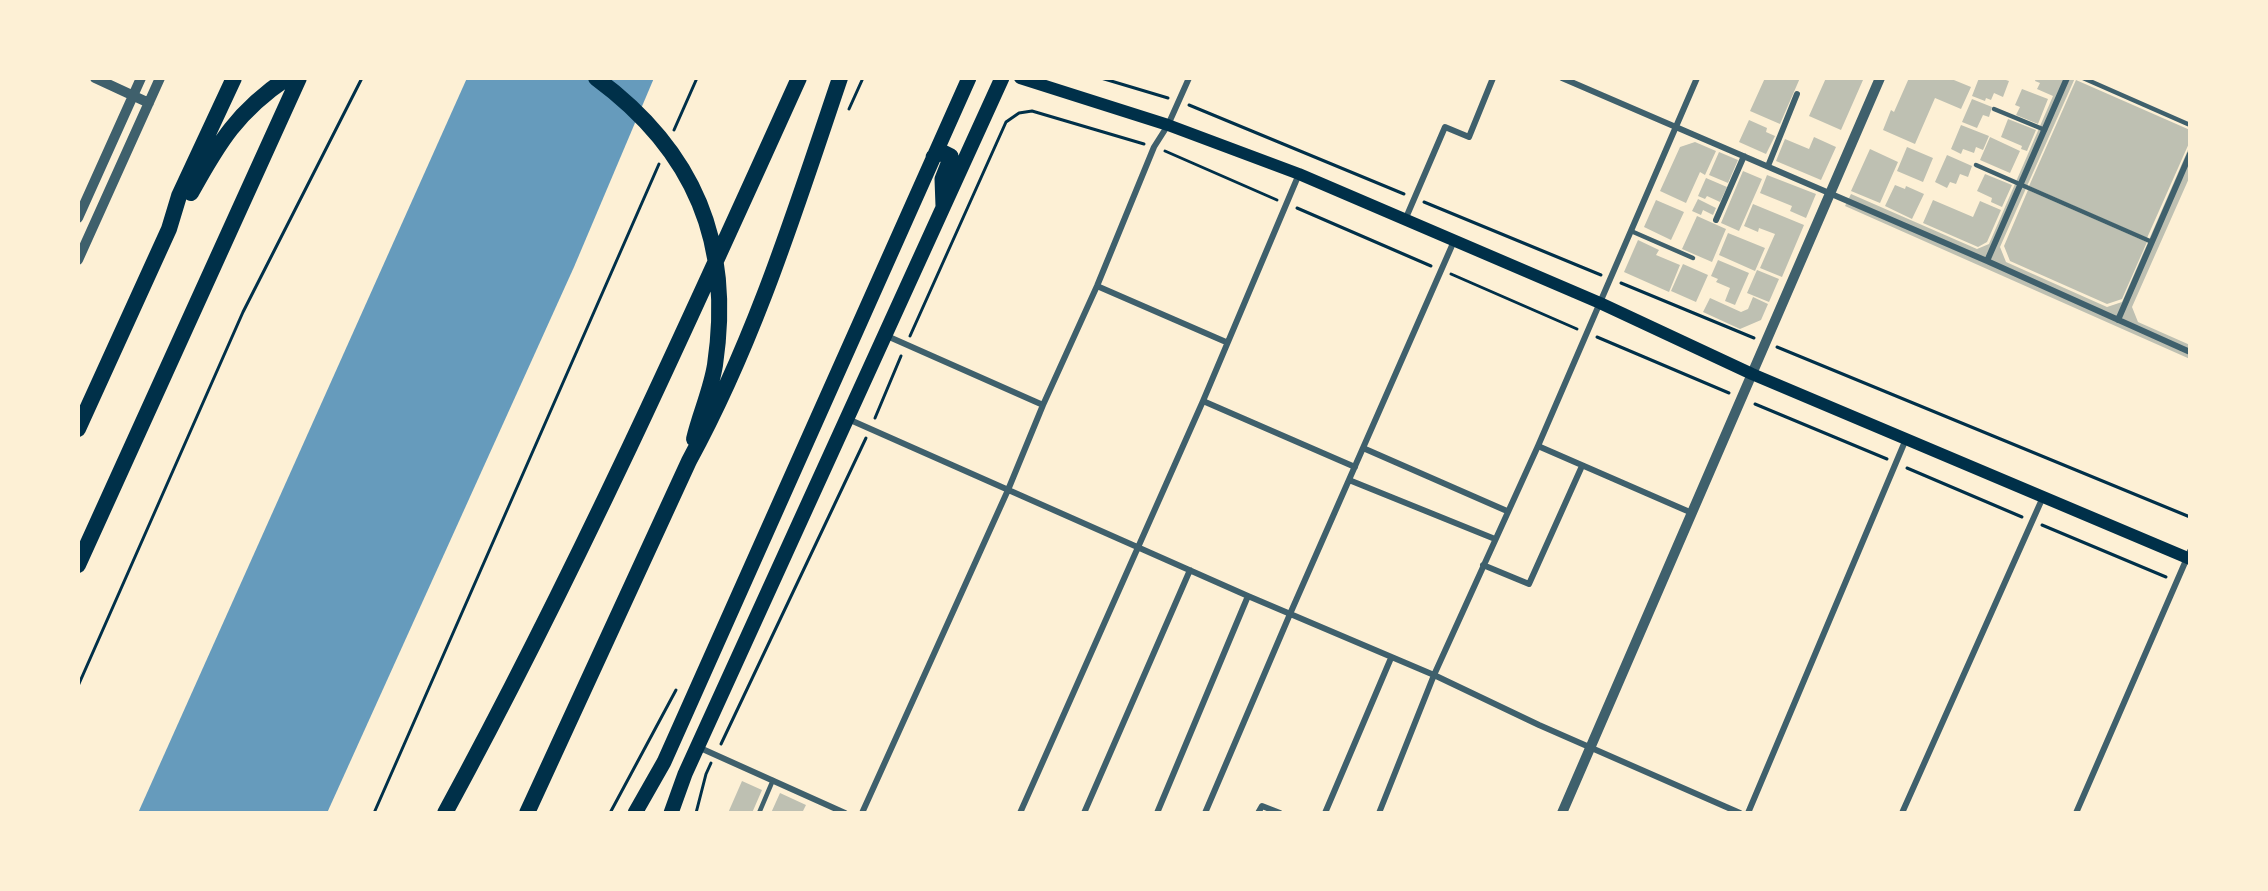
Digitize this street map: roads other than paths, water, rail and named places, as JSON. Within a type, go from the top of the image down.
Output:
[{"type":"highway","points":[[169,229],[179,196],[234,78]]},
{"type":"highway","points":[[78,429],[169,229],[223,138],[253,104],[287,78]]},
{"type":"highway","points":[[78,565],[299,78]]},
{"type":"highway","points":[[596,78],[645,118],[664,141],[692,185],[711,235],[720,308],[717,349],[689,461]]},
{"type":"highway","points":[[445,813],[511,689],[601,509],[799,78]]},
{"type":"highway","points":[[526,813],[689,461],[712,419],[773,275],[840,78]]},
{"type":"main road","points":[[635,813],[664,762],[969,78]]},
{"type":"main road","points":[[671,813],[685,774],[1002,78]]},
{"type":"main road","points":[[1020,78],[1168,125],[1299,174],[1599,303],[1752,374],[2189,556]]},
{"type":"main road","points":[[933,157],[943,152],[951,156],[942,179],[943,209]]},
{"type":"street","points":[[95,78],[149,103]]},
{"type":"street","points":[[78,218],[141,78]]},
{"type":"street","points":[[78,260],[160,78]]},
{"type":"street","points":[[862,813],[1008,490],[1154,147],[1168,125],[1189,78]]},
{"type":"street","points":[[1405,220],[1444,127],[1468,137],[1493,78]]},
{"type":"street","points":[[1562,78],[1987,261],[2190,352]]},
{"type":"street","points":[[1379,813],[1434,675],[1538,446],[1697,78]]},
{"type":"street","points":[[1562,813],[1880,78]]},
{"type":"street","points":[[1987,261],[2067,78]]},
{"type":"street","points":[[1768,166],[1797,94]]},
{"type":"street","points":[[2118,320],[2190,154]]},
{"type":"street","points":[[1716,220],[1744,156]]},
{"type":"street","points":[[1022,812],[1203,401],[1299,174]]},
{"type":"street","points":[[1205,813],[1454,241]]},
{"type":"street","points":[[1096,286],[1226,342]]},
{"type":"street","points":[[886,335],[1043,405]]},
{"type":"street","points":[[1203,401],[1355,467]]},
{"type":"street","points":[[848,419],[1138,548],[1434,675],[1591,748],[1740,813]]},
{"type":"street","points":[[1748,813],[1906,439]]},
{"type":"street","points":[[1538,446],[1692,513]]},
{"type":"street","points":[[1363,448],[1507,511]]},
{"type":"street","points":[[1484,565],[1529,584],[1582,466]]},
{"type":"street","points":[[1349,480],[1495,539]]},
{"type":"street","points":[[1902,813],[2043,497]]},
{"type":"street","points":[[2076,813],[2189,556]]},
{"type":"street","points":[[1084,813],[1190,570]]},
{"type":"street","points":[[1157,813],[1248,596]]},
{"type":"street","points":[[1325,813],[1392,658]]},
{"type":"street","points":[[698,747],[845,813]]},
{"type":"street","points":[[1258,813],[1262,806],[1280,813]]},
{"type":"lane","points":[[2083,78],[2190,125]]},
{"type":"lane","points":[[1994,109],[2045,130]]},
{"type":"lane","points":[[1976,165],[2152,242]]},
{"type":"lane","points":[[1631,231],[1693,258]]},
{"type":"lane","points":[[759,813],[773,780]]},
{"type":"water","points":[[467,78],[654,78],[574,267],[327,813],[138,813]]}]
